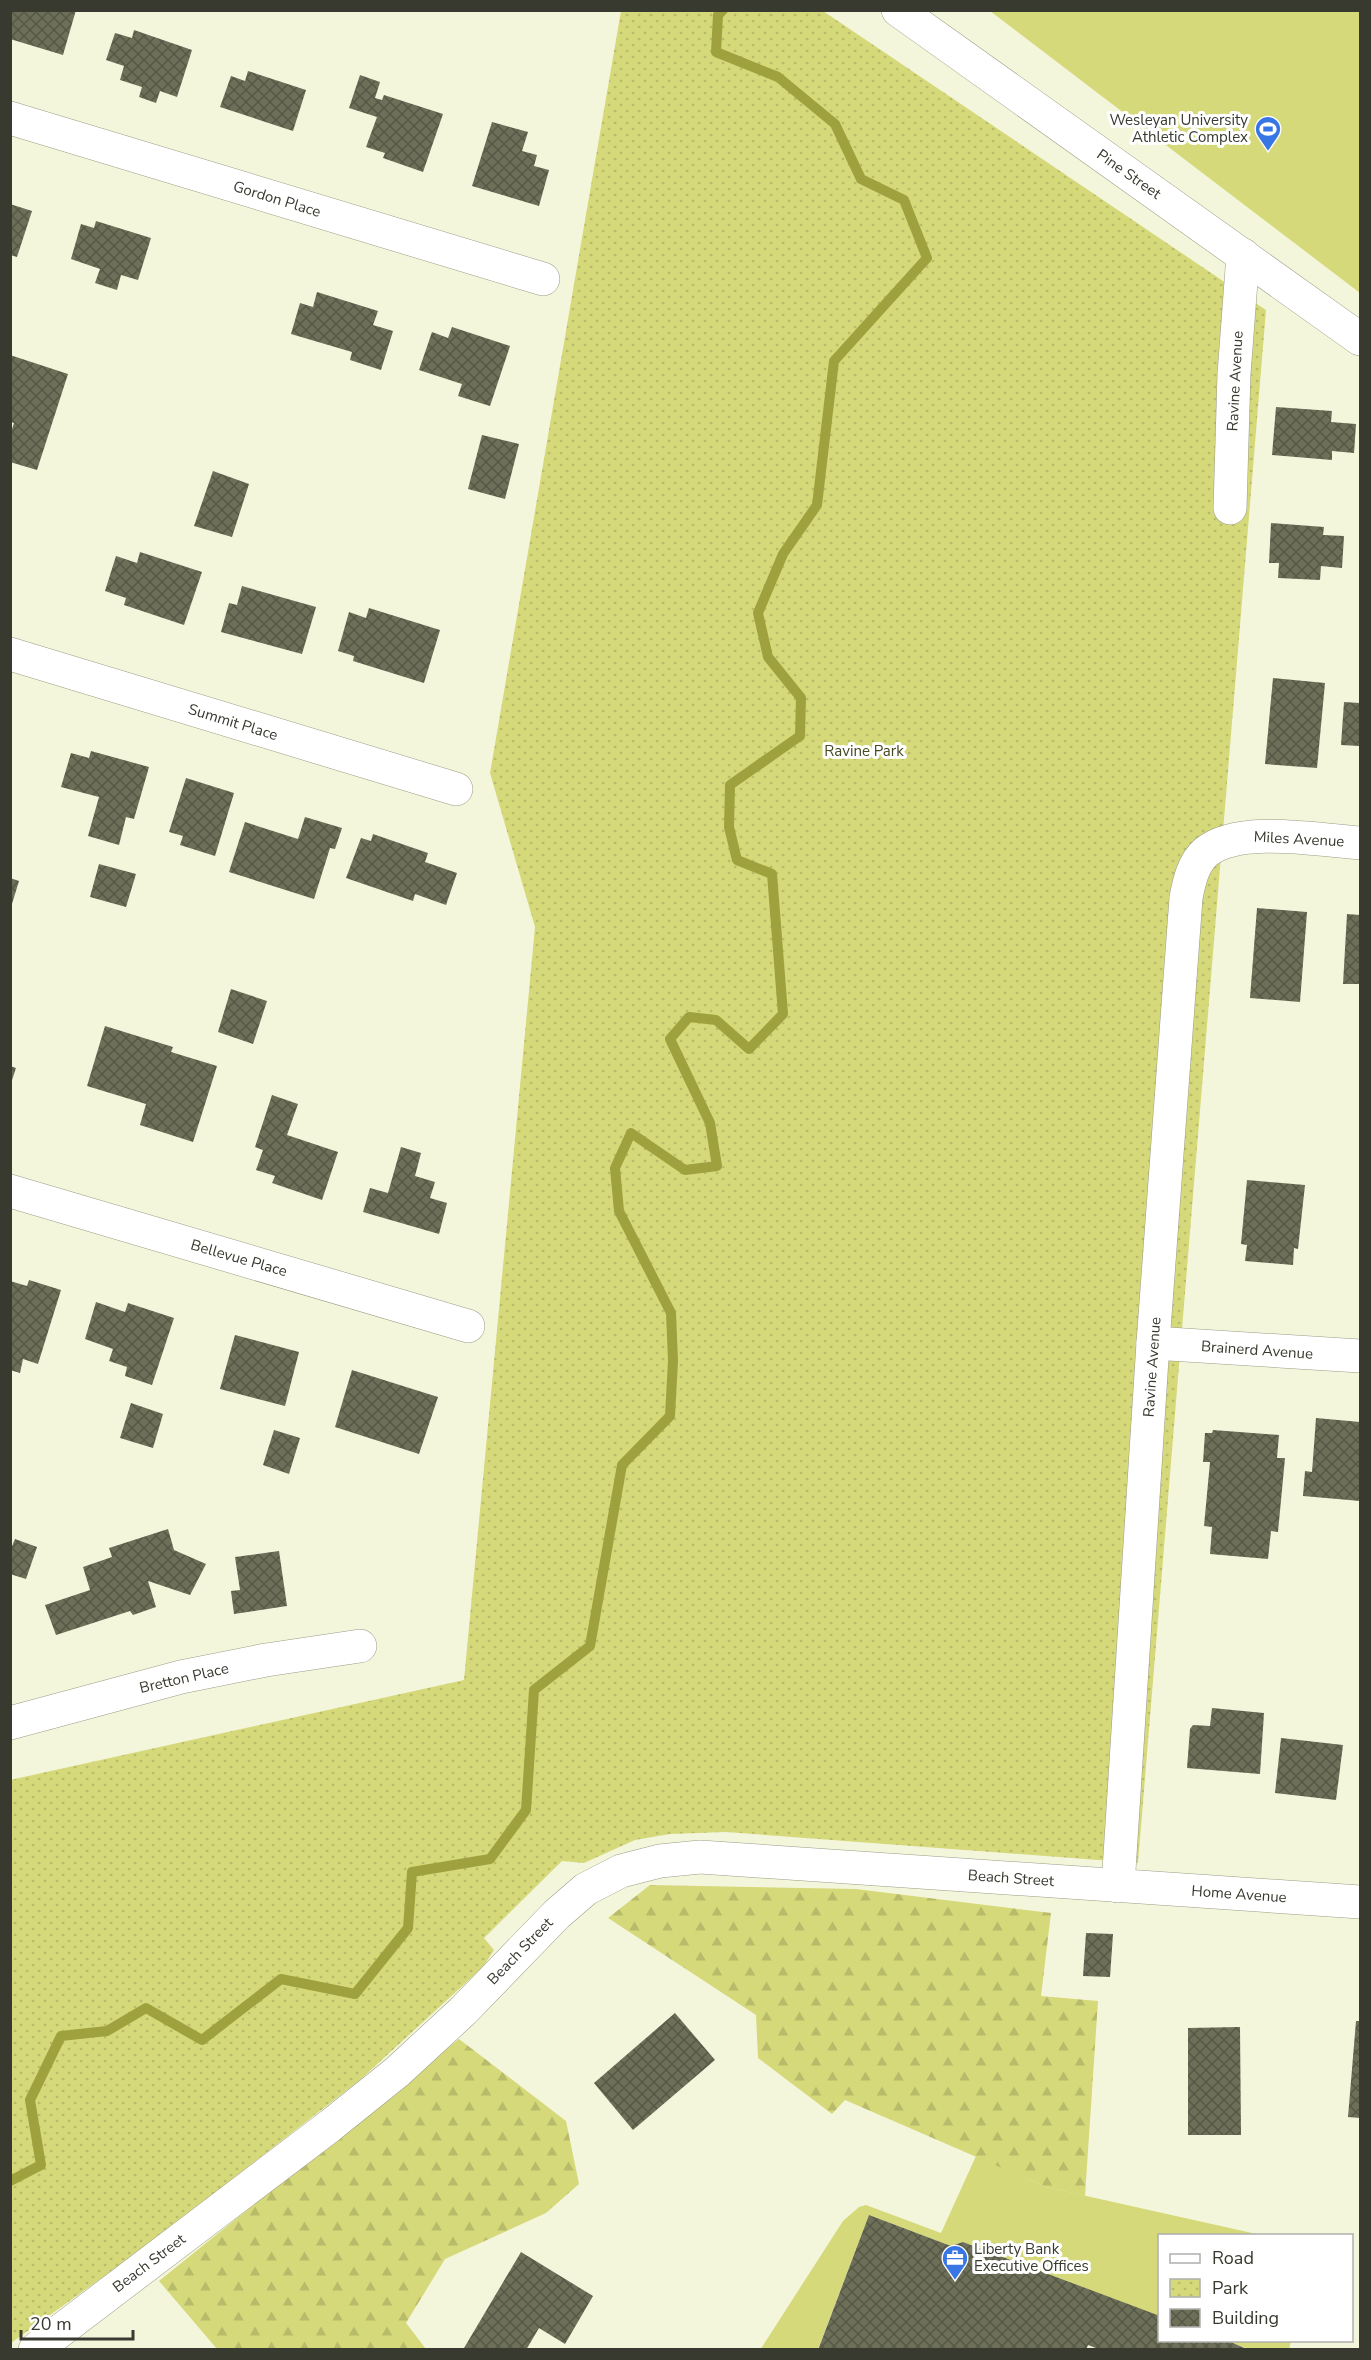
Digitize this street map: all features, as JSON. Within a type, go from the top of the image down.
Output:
[{"type":"street","name":"Pine Street","points":[[898,10],[1360,339]]},
{"type":"street","name":"Gordon Place","points":[[10,118],[543,279]]},
{"type":"street","name":"Ravine Avenue","points":[[1230,508],[1234,374],[1243,255]]},
{"type":"street","name":"Summit Place","points":[[10,654],[456,789]]},
{"type":"street","name":"Miles Avenue","points":[[1206,853],[1230,839],[1256,835],[1360,843]]},
{"type":"street","name":"Ravine Avenue","points":[[1118,1886],[1186,898],[1191,875],[1206,853]]},
{"type":"street","name":"Bellevue Place","points":[[10,1191],[468,1326]]},
{"type":"street","name":"Brainerd Avenue","points":[[1154,1343],[1360,1356]]},
{"type":"street","name":"Bretton Place","points":[[10,1723],[181,1677],[266,1660],[360,1646]]},
{"type":"street","name":"Beach Street","points":[[35,2349],[331,2125],[397,2072],[463,2011],[557,1914],[586,1889],[621,1871],[660,1861],[700,1857],[1118,1886]]},
{"type":"street","name":"Home Avenue","points":[[1118,1886],[1360,1902]]},
{"type":"green space","name":"Ravine Park","points":[[621,11],[823,11],[1266,310],[1138,1863],[726,1832],[670,1834],[635,1840],[584,1863],[562,1861],[484,1938],[494,1950],[483,1967],[361,2079],[149,2244],[11,2343],[10,1780],[464,1680],[535,927],[490,773]]},
{"type":"green space","name":"Wesleyan University Athletic Complex","points":[[990,11],[1360,11],[1360,293]]},
{"type":"green space","points":[[650,1885],[856,1889],[1051,1913],[1041,1996],[1098,2001],[1085,2196],[1046,2187],[845,2100],[832,2114],[758,2058],[756,2015],[608,1918]]},
{"type":"green space","points":[[459,2039],[566,2121],[579,2184],[546,2213],[445,2259],[406,2323],[426,2349],[217,2349],[159,2281]]},
{"type":"green space","points":[[976,2156],[1046,2187],[1257,2234],[1158,2234],[1158,2316],[963,2242],[951,2246],[869,2215],[818,2349],[760,2350],[843,2221],[859,2207],[866,2205],[941,2233]]},
{"type":"green space","points":[[1229,2342],[1291,2342],[1289,2350],[1249,2349]]},
{"type":"building","points":[[10,10],[76,10],[63,55],[10,39]]},
{"type":"building","points":[[134,30],[192,50],[177,97],[160,91],[156,103],[139,97],[142,87],[120,80],[124,66],[106,60],[115,33],[132,38]]},
{"type":"building","points":[[248,71],[306,90],[293,131],[220,107],[231,76],[245,81]]},
{"type":"building","points":[[360,75],[380,82],[375,98],[382,100],[384,95],[443,114],[423,172],[383,158],[385,153],[366,147],[377,117],[349,108]]},
{"type":"building","points":[[492,122],[528,132],[522,151],[537,155],[534,166],[549,170],[539,206],[472,186]]},
{"type":"building","points":[[10,204],[32,211],[17,257],[10,255]]},
{"type":"building","points":[[96,221],[151,238],[138,280],[121,275],[117,290],[95,283],[100,269],[71,259],[81,224],[94,228]]},
{"type":"building","points":[[317,292],[378,311],[373,325],[393,331],[381,370],[350,360],[352,352],[291,334],[300,303],[313,307]]},
{"type":"building","points":[[452,327],[510,346],[490,406],[458,396],[462,384],[419,370],[432,332],[448,338]]},
{"type":"building","points":[[10,355],[68,374],[37,470],[10,462],[10,435],[14,423],[10,422]]},
{"type":"building","points":[[1276,407],[1332,411],[1331,422],[1356,424],[1354,453],[1332,451],[1332,460],[1272,455]]},
{"type":"building","points":[[482,435],[519,444],[505,499],[468,489]]},
{"type":"building","points":[[213,471],[249,484],[232,537],[194,526]]},
{"type":"building","points":[[1271,523],[1324,527],[1323,535],[1344,536],[1342,568],[1321,566],[1320,580],[1278,578],[1279,563],[1269,563]]},
{"type":"building","points":[[140,552],[202,572],[184,625],[124,605],[126,598],[105,591],[116,556],[137,563]]},
{"type":"building","points":[[242,586],[316,607],[302,654],[221,632],[229,603],[237,605]]},
{"type":"building","points":[[369,608],[440,630],[424,683],[353,661],[354,656],[338,651],[349,612],[366,618]]},
{"type":"building","points":[[1273,678],[1325,683],[1317,768],[1265,764]]},
{"type":"building","points":[[1344,702],[1360,703],[1360,746],[1341,745]]},
{"type":"building","points":[[91,751],[149,767],[134,819],[126,817],[119,845],[88,836],[99,797],[61,787],[71,753],[89,758]]},
{"type":"building","points":[[186,778],[234,793],[215,856],[180,845],[183,836],[169,832]]},
{"type":"building","points":[[305,817],[342,828],[335,849],[330,848],[314,899],[229,872],[245,822],[298,839]]},
{"type":"building","points":[[373,834],[428,853],[425,862],[457,873],[446,905],[415,894],[413,901],[346,878],[361,838],[371,841]]},
{"type":"building","points":[[99,864],[136,874],[126,907],[90,897]]},
{"type":"building","points":[[10,878],[19,881],[11,907],[10,907]]},
{"type":"building","points":[[1257,908],[1307,912],[1300,1002],[1250,998]]},
{"type":"building","points":[[1347,914],[1360,915],[1360,984],[1343,984]]},
{"type":"building","points":[[231,989],[267,1001],[253,1044],[218,1032]]},
{"type":"building","points":[[105,1026],[173,1047],[171,1052],[217,1066],[193,1142],[140,1125],[146,1104],[87,1086]]},
{"type":"building","points":[[10,1066],[16,1068],[11,1083],[10,1083]]},
{"type":"building","points":[[272,1095],[298,1104],[287,1135],[338,1152],[322,1200],[272,1183],[275,1176],[256,1170],[263,1150],[255,1147]]},
{"type":"building","points":[[401,1147],[421,1153],[415,1176],[435,1182],[430,1198],[447,1203],[439,1234],[363,1212],[370,1188],[388,1193]]},
{"type":"building","points":[[1247,1180],[1305,1185],[1298,1249],[1294,1248],[1293,1265],[1245,1261],[1247,1245],[1241,1244]]},
{"type":"building","points":[[29,1280],[61,1290],[38,1364],[23,1359],[20,1373],[10,1370],[10,1281],[27,1286]]},
{"type":"building","points":[[96,1302],[125,1312],[128,1303],[174,1318],[152,1385],[125,1376],[127,1367],[109,1361],[113,1349],[85,1339]]},
{"type":"building","points":[[235,1335],[299,1352],[285,1406],[220,1389]]},
{"type":"building","points":[[352,1370],[438,1397],[419,1454],[335,1427]]},
{"type":"building","points":[[131,1403],[163,1414],[153,1448],[120,1438]]},
{"type":"building","points":[[1316,1418],[1360,1422],[1360,1501],[1303,1496],[1305,1471],[1312,1472]]},
{"type":"building","points":[[274,1430],[300,1438],[289,1474],[263,1465]]},
{"type":"building","points":[[1213,1430],[1279,1435],[1277,1458],[1285,1458],[1278,1532],[1271,1531],[1268,1559],[1210,1554],[1212,1527],[1204,1526],[1210,1462],[1203,1462],[1205,1433],[1212,1433]]},
{"type":"building","points":[[168,1529],[174,1550],[206,1564],[190,1595],[148,1581],[156,1607],[133,1615],[130,1611],[56,1635],[45,1605],[90,1590],[83,1567],[112,1557],[109,1548]]},
{"type":"building","points":[[15,1539],[37,1547],[26,1579],[10,1574],[10,1551]]},
{"type":"building","points":[[279,1551],[287,1606],[234,1614],[231,1591],[240,1590],[235,1557]]},
{"type":"building","points":[[1212,1708],[1264,1713],[1260,1774],[1187,1768],[1190,1729],[1193,1725],[1210,1726]]},
{"type":"building","points":[[1281,1738],[1343,1745],[1336,1800],[1275,1793]]},
{"type":"building","points":[[1086,1933],[1113,1934],[1110,1977],[1083,1976]]},
{"type":"building","points":[[675,2013],[715,2060],[633,2130],[594,2083]]},
{"type":"building","points":[[1356,2021],[1360,2021],[1360,2118],[1348,2117]]},
{"type":"building","points":[[1240,2027],[1241,2135],[1188,2135],[1188,2028]]},
{"type":"building","name":"Liberty Bank Executive Offices","points":[[869,2215],[951,2246],[963,2242],[1158,2315],[1158,2342],[1231,2342],[1249,2350],[1101,2350],[1088,2345],[1086,2350],[818,2350]]},
{"type":"building","points":[[521,2252],[593,2296],[565,2344],[539,2328],[526,2350],[467,2350],[464,2348]]},
{"type":"waterway","points":[[10,2181],[41,2165],[30,2100],[61,2036],[107,2031],[146,2008],[202,2040],[281,1979],[355,1994],[408,1928],[412,1872],[490,1859],[526,1810],[534,1690],[590,1646],[622,1465],[670,1416],[673,1361],[671,1313],[619,1211],[615,1168],[631,1133],[685,1170],[717,1166],[710,1123],[670,1039],[689,1017],[716,1020],[749,1049],[783,1014],[772,874],[737,860],[729,827],[730,785],[800,736],[801,698],[768,657],[758,613],[783,554],[817,505],[834,361],[927,258],[904,200],[861,179],[835,124],[778,77],[716,52],[718,15],[723,10]]},
{"type":"place","name":"Wesleyan University Athletic Complex","points":[[1268,152]]},
{"type":"place","name":"Liberty Bank Executive Offices","points":[[955,2281]]}]
